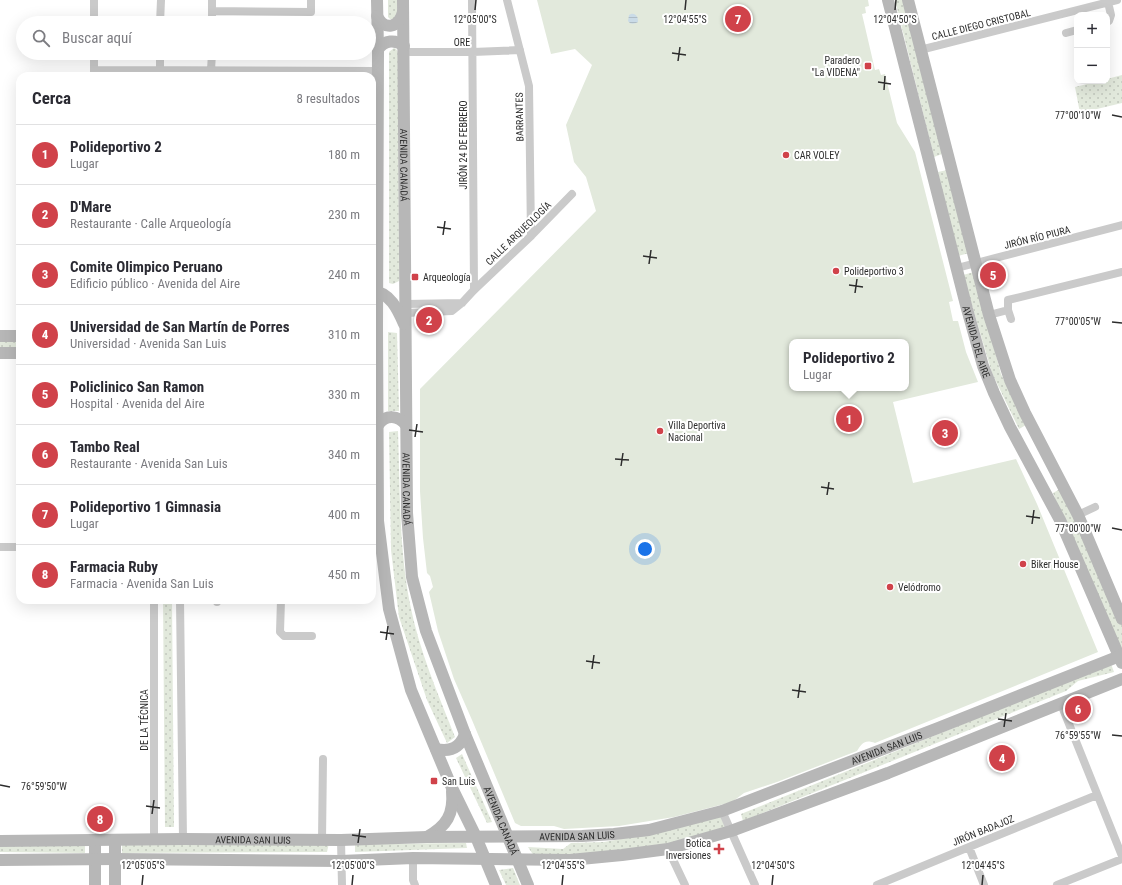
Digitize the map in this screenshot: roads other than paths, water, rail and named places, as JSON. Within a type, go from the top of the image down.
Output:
[{"type":"main road","points":[[376,144],[378,49],[377,0]]},
{"type":"main road","name":"AVENIDA CANADÁ","points":[[403,0],[407,513],[412,577],[426,631],[465,734],[528,885]]},
{"type":"main road","name":"AVENIDA DEL AIRE","points":[[888,0],[975,342],[983,366],[994,393],[1060,520],[1121,658]]},
{"type":"main road","name":"AVENIDA DEL AIRE","points":[[908,0],[989,315],[1010,380],[1025,413],[1078,515],[1122,619]]},
{"type":"main road","points":[[377,16],[384,24],[391,26],[397,24],[402,19],[403,12]]},
{"type":"main road","points":[[378,49],[390,41],[400,43],[404,49]]},
{"type":"main road","points":[[930,164],[949,159]]},
{"type":"main road","points":[[376,309],[386,307],[394,303],[406,284]]},
{"type":"main road","points":[[376,292],[385,295],[394,303],[406,327]]},
{"type":"main road","points":[[0,336],[16,336]]},
{"type":"main road","points":[[0,353],[16,353]]},
{"type":"main road","points":[[376,367],[378,425],[376,489]]},
{"type":"main road","points":[[378,425],[385,418],[391,417],[397,417],[406,425]]},
{"type":"main road","points":[[1026,457],[1043,448]]},
{"type":"main road","points":[[376,527],[389,609],[411,690],[452,788],[476,837],[496,885]]},
{"type":"main road","name":"AVENIDA SAN LUIS","points":[[0,841],[183,839],[341,840],[427,837],[582,836],[649,830],[722,811],[1121,658]]},
{"type":"main road","name":"AVENIDA SAN LUIS","points":[[0,860],[115,859],[341,861],[413,858],[570,860],[622,856],[668,849],[731,831],[888,773],[1122,679]]},
{"type":"main road","points":[[436,749],[443,751],[456,748],[465,734]]},
{"type":"main road","points":[[427,837],[443,826],[448,818],[453,803],[452,788]]},
{"type":"main road","points":[[95,840],[95,885]]},
{"type":"main road","points":[[115,840],[115,885]]},
{"type":"street","points":[[94,0],[94,16]]},
{"type":"street","points":[[160,0],[160,16]]},
{"type":"street","points":[[212,0],[212,16]]},
{"type":"street","points":[[212,11],[311,12],[311,0]]},
{"type":"street","name":"JIRÓN 24 DE FEBRERO","points":[[472,0],[474,290]]},
{"type":"street","name":"BARRANTES","points":[[507,0],[529,86],[531,236]]},
{"type":"street","points":[[1110,19],[1112,15],[1112,1]]},
{"type":"street","name":"CALLE DIEGO CRISTOBAL","points":[[920,50],[1112,1]]},
{"type":"street","points":[[1066,33],[1074,31]]},
{"type":"street","name":"ORE","points":[[404,49],[473,52],[520,50]]},
{"type":"street","points":[[94,60],[94,72]]},
{"type":"street","points":[[160,60],[160,70]]},
{"type":"street","points":[[211,70],[212,60]]},
{"type":"street","points":[[116,72],[160,70],[211,70],[223,72]]},
{"type":"street","points":[[334,72],[377,70]]},
{"type":"street","name":"CALLE ARQUEOLOGÍA","points":[[406,308],[452,311],[531,236],[572,194]]},
{"type":"street","name":"JIRÓN RÍO PIURA","points":[[957,268],[1122,225]]},
{"type":"street","points":[[1011,319],[1008,310],[1008,300],[1122,272]]},
{"type":"street","points":[[989,315],[1008,310]]},
{"type":"street","points":[[1078,515],[1095,507]]},
{"type":"street","points":[[0,547],[16,547]]},
{"type":"street","name":"DE LA TÉCNICA","points":[[154,604],[154,840]]},
{"type":"street","points":[[180,604],[183,839]]},
{"type":"street","points":[[281,604],[280,632],[282,635],[312,636]]},
{"type":"street","points":[[1061,704],[1122,857],[1061,884]]},
{"type":"street","points":[[322,840],[323,759]]},
{"type":"street","name":"JIRÓN BADAJOZ","points":[[877,885],[1097,795]]},
{"type":"street","points":[[722,811],[755,885]]},
{"type":"street","points":[[341,840],[342,885]]},
{"type":"street","points":[[969,847],[984,885]]},
{"type":"street","points":[[668,849],[685,885]]},
{"type":"street","points":[[413,858],[413,880],[415,885]]},
{"type":"water","points":[[634,14],[638,18],[638,22],[633,24],[628,21],[629,15]]},
{"type":"place","name":"Polideportivo 1 Gimnasia","points":[[738,19]]},
{"type":"place","name":"Paradero \"La VIDENA\"","points":[[868,66]]},
{"type":"place","name":"CAR VOLEY","points":[[786,155]]},
{"type":"place","name":"Polideportivo 3","points":[[836,271]]},
{"type":"place","name":"Policlinico San Ramon","points":[[993,275]]},
{"type":"place","name":"Arqueología","points":[[415,277]]},
{"type":"place","name":"D'Mare","points":[[429,320]]},
{"type":"place","name":"Polideportivo 2","points":[[849,419]]},
{"type":"place","name":"Villa Deportiva Nacional","points":[[660,431]]},
{"type":"place","name":"Comite Olimpico Peruano","points":[[945,433]]},
{"type":"place","name":"Biker House","points":[[1023,564]]},
{"type":"place","name":"Velódromo","points":[[890,587]]},
{"type":"place","name":"Tambo Real","points":[[1078,709]]},
{"type":"place","name":"Universidad de San Martín de Porres","points":[[1002,758]]},
{"type":"place","name":"San Luis","points":[[434,781]]},
{"type":"place","name":"Farmacia Ruby","points":[[100,819]]},
{"type":"place","name":"Botica Inversiones","points":[[719,849]]}]
